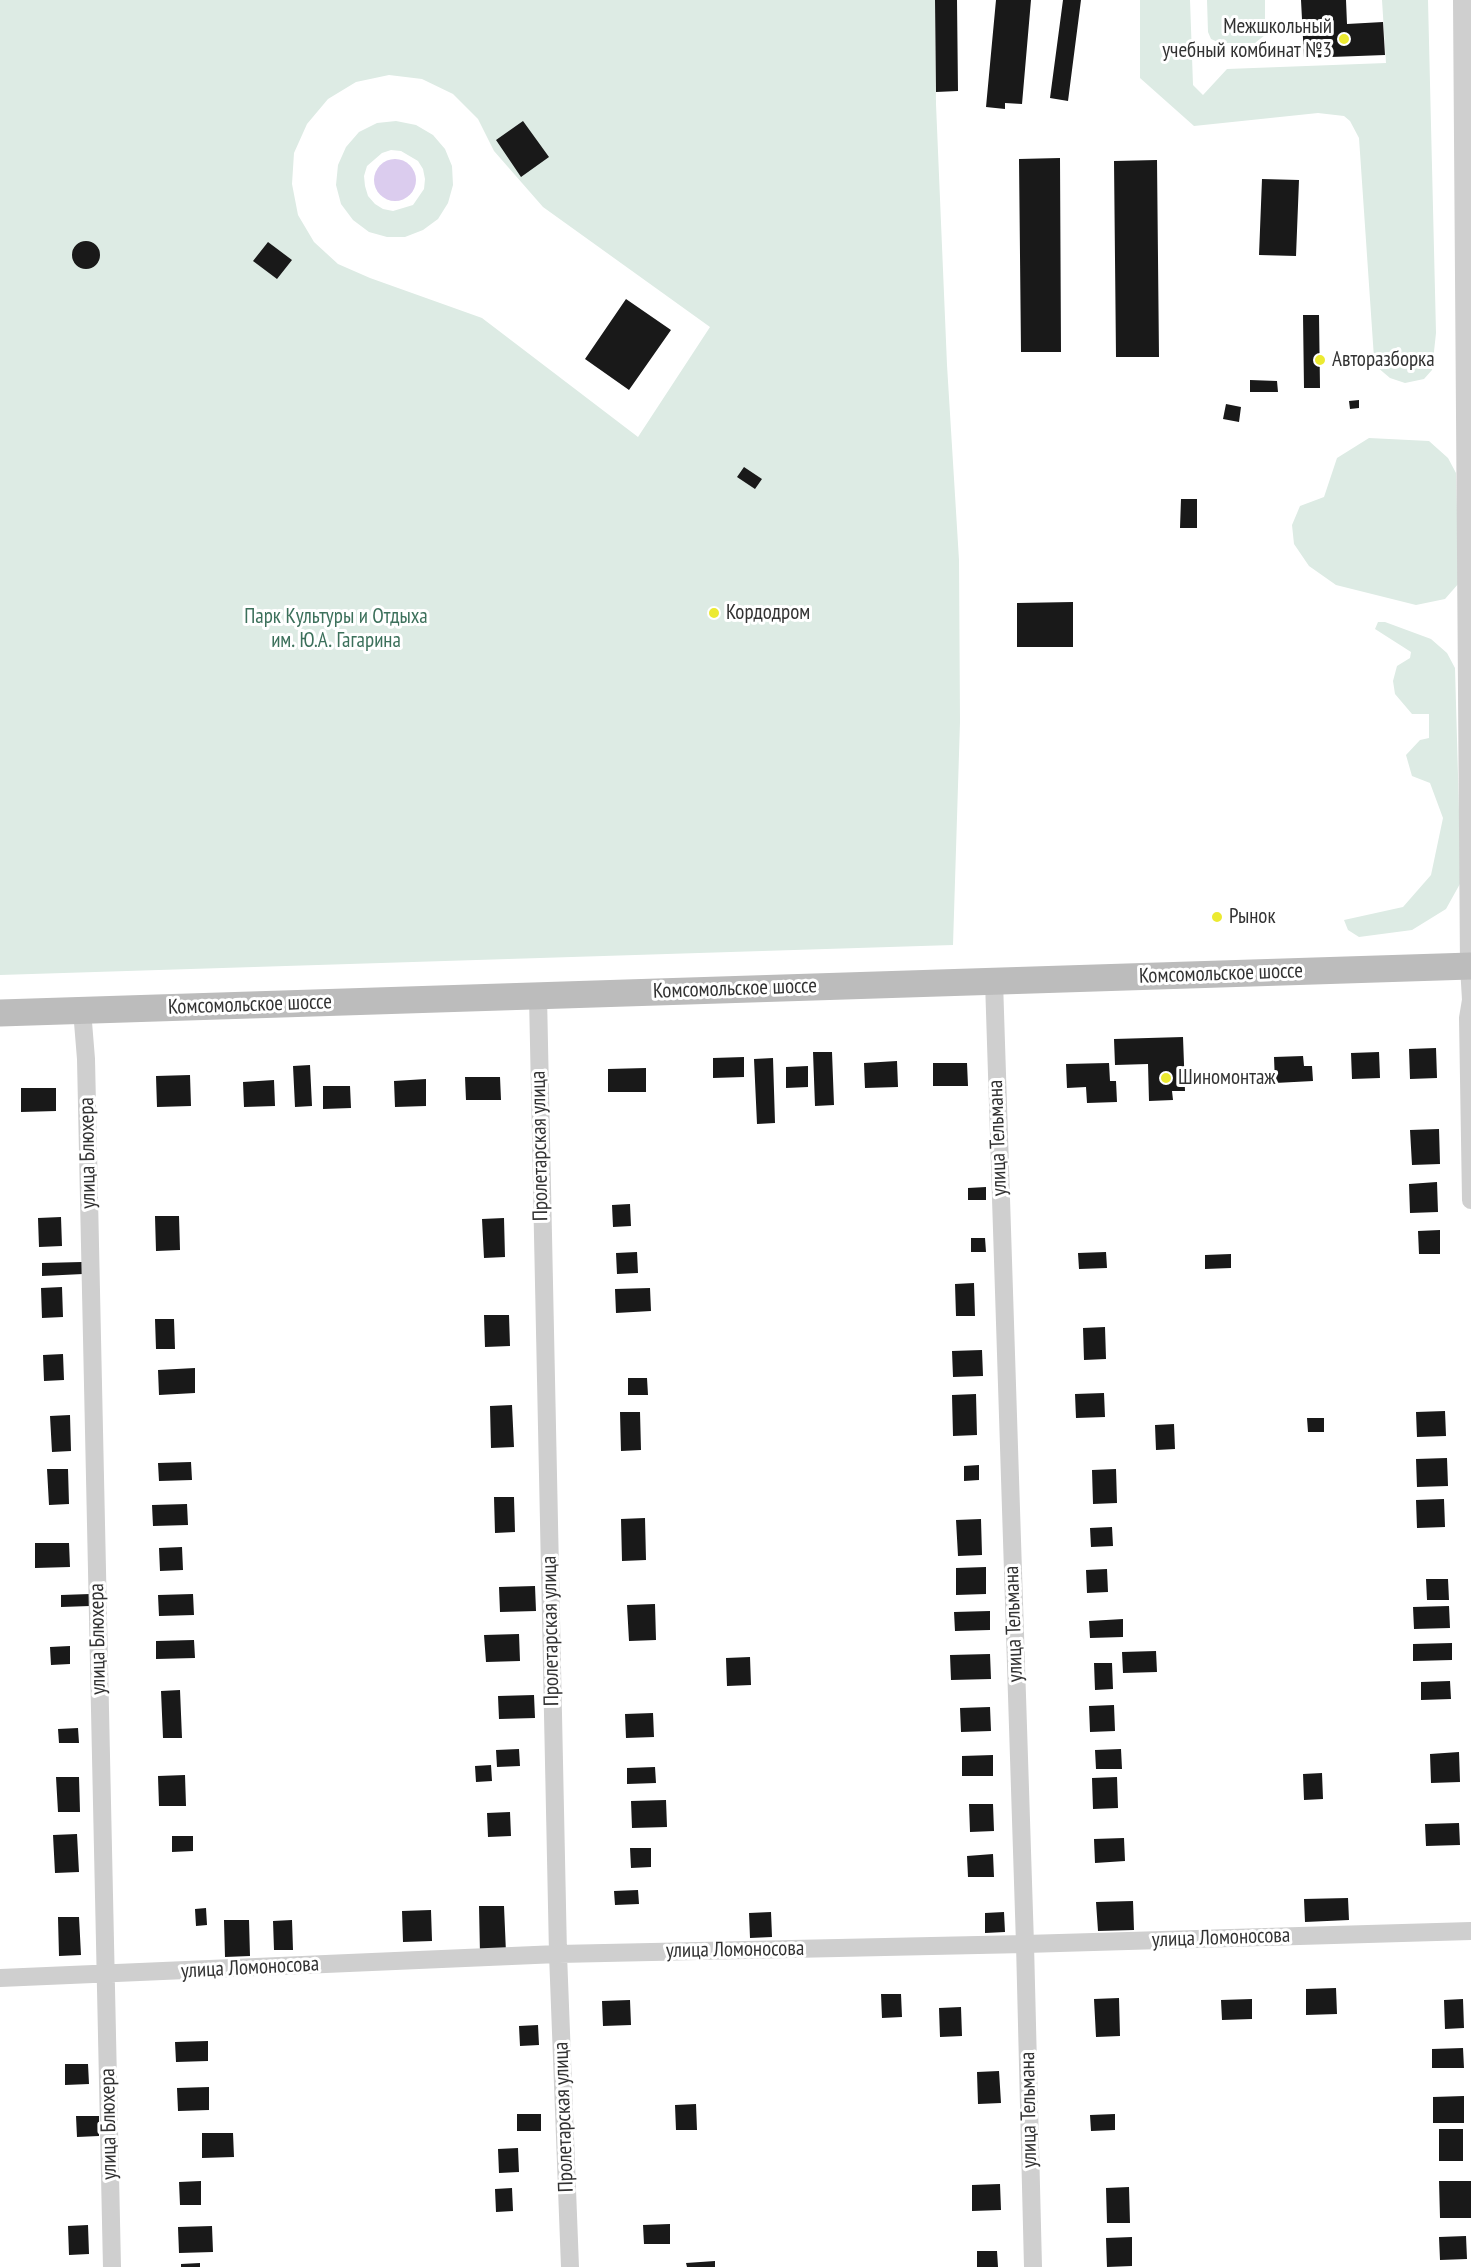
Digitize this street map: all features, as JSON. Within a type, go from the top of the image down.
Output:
[{"type":"main road","name":"Комсомольское шоссе","points":[[0,1013],[1470,966]]},
{"type":"street","points":[[1462,0],[1468,412],[1471,1000],[1468,1018],[1471,1200]]},
{"type":"street","name":"улица Тельмана","points":[[994,981],[1033,2267]]},
{"type":"street","name":"Пролетарская улица","points":[[538,996],[558,1954],[570,2267]]},
{"type":"street","name":"улица Блюхера","points":[[82,1010],[86,1059],[112,2267]]},
{"type":"street","name":"улица Ломоносова","points":[[0,1978],[558,1954],[1471,1931]]},
{"type":"green space","name":"Парк Культуры и Отдыха им. Ю.А. Гагарина","points":[[0,0],[935,0],[936,104],[947,365],[959,560],[960,722],[953,945],[0,975]],"holes":[[[389,75],[422,79],[453,94],[478,119],[494,151],[543,207],[710,327],[638,437],[482,318],[370,278],[338,264],[314,242],[298,215],[292,184],[294,153],[307,124],[328,99],[356,82]]]},
{"type":"green space","points":[[1140,0],[1190,0],[1193,85],[1203,95],[1227,69],[1386,63],[1382,0],[1428,0],[1436,333],[1432,370],[1424,379],[1405,383],[1390,378],[1377,367],[1374,358],[1359,138],[1350,121],[1344,116],[1318,113],[1194,126],[1140,78]]},
{"type":"green space","points":[[1207,0],[1265,0],[1265,35],[1255,43],[1220,43],[1211,39],[1208,32]]},
{"type":"green space","points":[[396,121],[416,125],[433,135],[445,149],[452,166],[453,185],[448,203],[438,219],[423,230],[405,237],[387,237],[369,232],[353,220],[341,204],[336,185],[338,165],[346,147],[359,132],[377,123]],"holes":[[[391,150],[401,151],[418,161],[423,169],[424,189],[413,205],[393,211],[383,209],[368,196],[364,176],[367,166],[382,153]]]},
{"type":"green space","points":[[1369,438],[1429,441],[1448,458],[1456,473],[1459,583],[1445,599],[1416,605],[1336,585],[1309,566],[1294,544],[1292,525],[1300,506],[1324,497],[1337,458]]},
{"type":"green space","points":[[1378,622],[1385,622],[1431,639],[1447,653],[1455,668],[1461,882],[1446,909],[1412,930],[1359,937],[1348,930],[1344,920],[1403,907],[1431,875],[1443,818],[1430,783],[1412,776],[1406,755],[1420,740],[1429,738],[1429,714],[1412,714],[1395,694],[1393,681],[1397,666],[1410,658],[1411,652],[1375,629]]},
{"type":"shaded area","points":[[395,159],[403,160],[410,165],[415,172],[415,188],[410,195],[403,200],[395,201],[387,200],[380,195],[375,188],[374,180],[375,172],[380,165],[387,160]]},
{"type":"building","points":[[935,0],[957,0],[958,91],[936,92]]},
{"type":"building","points":[[996,0],[1031,0],[1022,104],[1005,103],[1005,109],[986,107]]},
{"type":"building","points":[[1063,0],[1081,0],[1068,101],[1050,98]]},
{"type":"building","name":"Межшкольный учебный комбинат №3","points":[[1301,0],[1346,0],[1347,24],[1383,22],[1385,55],[1304,58]]},
{"type":"building","points":[[523,121],[549,157],[521,177],[496,140]]},
{"type":"building","points":[[1060,158],[1061,352],[1021,352],[1019,159]]},
{"type":"building","points":[[1157,160],[1159,357],[1116,357],[1114,161]]},
{"type":"building","points":[[1262,179],[1299,180],[1296,256],[1259,255]]},
{"type":"building","points":[[86,241],[96,245],[100,255],[96,265],[86,269],[76,265],[72,255],[76,245]]},
{"type":"building","points":[[268,242],[292,260],[277,279],[253,261]]},
{"type":"building","points":[[626,299],[671,330],[629,390],[585,359]]},
{"type":"building","points":[[1303,315],[1319,315],[1320,388],[1304,388]]},
{"type":"building","points":[[1250,380],[1277,381],[1278,392],[1250,392]]},
{"type":"building","points":[[1359,400],[1359,408],[1350,409],[1349,401]]},
{"type":"building","points":[[1226,404],[1241,407],[1239,422],[1223,419]]},
{"type":"building","points":[[744,467],[762,479],[755,489],[737,477]]},
{"type":"building","points":[[1181,499],[1197,499],[1197,528],[1180,528]]},
{"type":"building","points":[[1073,602],[1073,647],[1017,647],[1017,603]]},
{"type":"building","name":"Шиномонтаж","points":[[1183,1037],[1185,1091],[1172,1091],[1173,1100],[1149,1101],[1148,1064],[1115,1065],[1114,1039]]},
{"type":"building","points":[[1436,1048],[1437,1078],[1410,1079],[1409,1049]]},
{"type":"building","points":[[813,1052],[832,1052],[834,1105],[815,1106]]},
{"type":"building","points":[[1379,1052],[1380,1078],[1352,1079],[1351,1053]]},
{"type":"building","points":[[1303,1056],[1304,1066],[1312,1066],[1313,1081],[1275,1083],[1274,1057]]},
{"type":"building","points":[[744,1057],[744,1077],[713,1078],[713,1058]]},
{"type":"building","points":[[773,1058],[775,1123],[757,1124],[754,1059]]},
{"type":"building","points":[[897,1061],[898,1087],[865,1088],[864,1063]]},
{"type":"building","points":[[933,1063],[967,1063],[968,1086],[933,1086]]},
{"type":"building","points":[[1109,1063],[1110,1081],[1116,1081],[1117,1102],[1087,1103],[1086,1087],[1067,1088],[1066,1064]]},
{"type":"building","points":[[310,1065],[312,1106],[295,1107],[293,1066]]},
{"type":"building","points":[[808,1066],[808,1087],[786,1088],[786,1067]]},
{"type":"building","points":[[646,1068],[646,1092],[608,1092],[608,1069]]},
{"type":"building","points":[[190,1075],[191,1106],[157,1107],[156,1076]]},
{"type":"building","points":[[465,1077],[500,1077],[501,1100],[466,1100]]},
{"type":"building","points":[[426,1079],[426,1106],[395,1107],[394,1081]]},
{"type":"building","points":[[274,1080],[275,1106],[244,1107],[243,1082]]},
{"type":"building","points":[[323,1086],[350,1086],[351,1108],[323,1109]]},
{"type":"building","points":[[21,1088],[56,1088],[56,1111],[21,1112]]},
{"type":"building","points":[[1439,1129],[1440,1164],[1412,1165],[1410,1130]]},
{"type":"building","points":[[1437,1182],[1438,1212],[1410,1213],[1409,1184]]},
{"type":"building","points":[[986,1187],[986,1200],[968,1200],[968,1188]]},
{"type":"building","points":[[630,1204],[631,1226],[613,1227],[612,1205]]},
{"type":"building","points":[[155,1216],[179,1216],[180,1250],[156,1251]]},
{"type":"building","points":[[61,1217],[62,1246],[39,1247],[38,1218]]},
{"type":"building","points":[[504,1218],[505,1257],[484,1258],[482,1219]]},
{"type":"building","points":[[1440,1230],[1440,1254],[1419,1254],[1418,1231]]},
{"type":"building","points":[[971,1238],[985,1238],[986,1252],[971,1252]]},
{"type":"building","points":[[637,1252],[638,1273],[617,1274],[616,1253]]},
{"type":"building","points":[[1106,1252],[1107,1268],[1079,1269],[1078,1253]]},
{"type":"building","points":[[1231,1254],[1231,1268],[1205,1269],[1205,1255]]},
{"type":"building","points":[[82,1262],[83,1274],[42,1276],[42,1263]]},
{"type":"building","points":[[974,1283],[975,1316],[956,1316],[955,1284]]},
{"type":"building","points":[[62,1287],[63,1317],[42,1318],[41,1288]]},
{"type":"building","points":[[650,1288],[651,1311],[616,1313],[615,1289]]},
{"type":"building","points":[[484,1315],[509,1315],[510,1346],[485,1347]]},
{"type":"building","points":[[155,1319],[174,1319],[175,1349],[156,1349]]},
{"type":"building","points":[[1105,1327],[1106,1359],[1084,1360],[1083,1328]]},
{"type":"building","points":[[982,1350],[983,1376],[953,1377],[952,1351]]},
{"type":"building","points":[[63,1354],[64,1380],[44,1381],[43,1355]]},
{"type":"building","points":[[195,1368],[195,1393],[159,1395],[158,1370]]},
{"type":"building","points":[[628,1378],[647,1378],[648,1395],[628,1395]]},
{"type":"building","points":[[1104,1393],[1105,1417],[1076,1418],[1075,1394]]},
{"type":"building","points":[[976,1394],[977,1435],[953,1436],[952,1395]]},
{"type":"building","points":[[512,1405],[514,1447],[491,1448],[490,1406]]},
{"type":"building","points":[[1445,1411],[1446,1436],[1417,1437],[1416,1412]]},
{"type":"building","points":[[620,1412],[640,1412],[641,1450],[621,1451]]},
{"type":"building","points":[[70,1415],[71,1451],[52,1452],[50,1416]]},
{"type":"building","points":[[1307,1418],[1324,1418],[1324,1432],[1308,1432]]},
{"type":"building","points":[[1174,1424],[1175,1449],[1156,1450],[1155,1425]]},
{"type":"building","points":[[1447,1458],[1448,1486],[1417,1487],[1416,1459]]},
{"type":"building","points":[[191,1462],[192,1480],[159,1481],[158,1463]]},
{"type":"building","points":[[979,1465],[979,1480],[964,1481],[964,1466]]},
{"type":"building","points":[[47,1469],[68,1469],[69,1504],[49,1505]]},
{"type":"building","points":[[1116,1469],[1117,1503],[1093,1504],[1092,1470]]},
{"type":"building","points":[[494,1497],[514,1497],[515,1532],[495,1533]]},
{"type":"building","points":[[1444,1499],[1445,1527],[1417,1528],[1416,1500]]},
{"type":"building","points":[[187,1504],[188,1525],[153,1526],[152,1505]]},
{"type":"building","points":[[645,1518],[646,1560],[622,1561],[621,1519]]},
{"type":"building","points":[[981,1519],[982,1555],[958,1556],[956,1520]]},
{"type":"building","points":[[1112,1527],[1113,1546],[1091,1547],[1090,1528]]},
{"type":"building","points":[[35,1543],[69,1543],[70,1567],[35,1568]]},
{"type":"building","points":[[182,1547],[183,1570],[160,1571],[159,1548]]},
{"type":"building","points":[[986,1567],[986,1594],[956,1595],[956,1568]]},
{"type":"building","points":[[1107,1569],[1108,1592],[1087,1593],[1086,1570]]},
{"type":"building","points":[[1426,1579],[1448,1579],[1449,1600],[1427,1600]]},
{"type":"building","points":[[535,1586],[536,1611],[500,1612],[499,1587]]},
{"type":"building","points":[[90,1594],[90,1606],[61,1607],[61,1595]]},
{"type":"building","points":[[193,1594],[194,1615],[159,1616],[158,1595]]},
{"type":"building","points":[[655,1604],[656,1640],[629,1641],[627,1605]]},
{"type":"building","points":[[1449,1606],[1450,1628],[1414,1629],[1413,1607]]},
{"type":"building","points":[[990,1611],[990,1630],[955,1631],[954,1612]]},
{"type":"building","points":[[1123,1619],[1123,1637],[1090,1638],[1089,1621]]},
{"type":"building","points":[[519,1634],[520,1661],[486,1662],[484,1635]]},
{"type":"building","points":[[194,1640],[195,1658],[156,1659],[156,1641]]},
{"type":"building","points":[[1452,1643],[1452,1660],[1413,1661],[1413,1644]]},
{"type":"building","points":[[70,1646],[70,1664],[51,1665],[50,1647]]},
{"type":"building","points":[[1156,1651],[1157,1672],[1123,1673],[1122,1652]]},
{"type":"building","points":[[990,1654],[991,1679],[951,1680],[950,1655]]},
{"type":"building","points":[[750,1657],[751,1685],[727,1686],[726,1658]]},
{"type":"building","points":[[1094,1663],[1112,1663],[1113,1689],[1095,1690]]},
{"type":"building","points":[[1450,1681],[1451,1699],[1421,1700],[1421,1682]]},
{"type":"building","points":[[180,1690],[182,1738],[163,1738],[161,1691]]},
{"type":"building","points":[[534,1695],[535,1718],[499,1719],[498,1696]]},
{"type":"building","points":[[1114,1705],[1115,1731],[1090,1732],[1089,1706]]},
{"type":"building","points":[[990,1707],[991,1731],[961,1732],[960,1708]]},
{"type":"building","points":[[653,1713],[654,1737],[626,1738],[625,1714]]},
{"type":"building","points":[[78,1728],[79,1743],[59,1743],[58,1729]]},
{"type":"building","points":[[519,1749],[520,1766],[497,1767],[496,1750]]},
{"type":"building","points":[[1121,1749],[1122,1769],[1096,1769],[1095,1750]]},
{"type":"building","points":[[1459,1752],[1460,1782],[1431,1783],[1430,1754]]},
{"type":"building","points":[[993,1755],[993,1776],[962,1776],[962,1756]]},
{"type":"building","points":[[491,1765],[492,1781],[476,1782],[475,1766]]},
{"type":"building","points":[[655,1767],[656,1783],[627,1784],[627,1768]]},
{"type":"building","points":[[1322,1773],[1323,1799],[1304,1800],[1303,1774]]},
{"type":"building","points":[[185,1775],[186,1806],[159,1806],[158,1776]]},
{"type":"building","points":[[56,1777],[79,1777],[80,1812],[58,1812]]},
{"type":"building","points":[[1117,1777],[1118,1808],[1093,1809],[1092,1778]]},
{"type":"building","points":[[666,1800],[667,1827],[632,1828],[631,1801]]},
{"type":"building","points":[[969,1804],[993,1804],[994,1831],[970,1832]]},
{"type":"building","points":[[510,1812],[511,1836],[488,1837],[487,1813]]},
{"type":"building","points":[[1459,1823],[1460,1845],[1426,1846],[1425,1824]]},
{"type":"building","points":[[77,1834],[79,1872],[55,1873],[53,1835]]},
{"type":"building","points":[[172,1836],[193,1836],[193,1851],[172,1852]]},
{"type":"building","points":[[1124,1838],[1125,1861],[1095,1863],[1094,1839]]},
{"type":"building","points":[[630,1848],[651,1848],[651,1867],[631,1868]]},
{"type":"building","points":[[993,1854],[994,1877],[968,1877],[967,1856]]},
{"type":"building","points":[[638,1890],[639,1904],[615,1905],[614,1891]]},
{"type":"building","points":[[1348,1898],[1349,1920],[1305,1922],[1304,1899]]},
{"type":"building","points":[[1133,1901],[1134,1930],[1098,1931],[1096,1902]]},
{"type":"building","points":[[479,1906],[504,1906],[506,1953],[480,1954]]},
{"type":"building","points":[[206,1908],[207,1925],[196,1926],[195,1909]]},
{"type":"building","points":[[431,1910],[432,1941],[403,1942],[402,1911]]},
{"type":"building","points":[[771,1912],[772,1937],[750,1938],[749,1913]]},
{"type":"building","points":[[1004,1912],[1005,1932],[985,1933],[985,1913]]},
{"type":"building","points":[[58,1917],[79,1917],[81,1955],[59,1956]]},
{"type":"building","points":[[224,1920],[249,1920],[250,1956],[225,1957]]},
{"type":"building","points":[[292,1920],[293,1950],[274,1950],[273,1921]]},
{"type":"building","points":[[1336,1988],[1337,2014],[1306,2015],[1306,1989]]},
{"type":"building","points":[[881,1994],[901,1994],[902,2017],[882,2018]]},
{"type":"building","points":[[1119,1998],[1120,2036],[1096,2037],[1094,1999]]},
{"type":"building","points":[[1252,1999],[1252,2019],[1222,2020],[1221,2000]]},
{"type":"building","points":[[1463,1999],[1464,2028],[1445,2029],[1444,2000]]},
{"type":"building","points":[[630,2000],[631,2025],[603,2026],[602,2001]]},
{"type":"building","points":[[961,2007],[962,2036],[940,2037],[939,2008]]},
{"type":"building","points":[[538,2025],[539,2045],[520,2046],[519,2026]]},
{"type":"building","points":[[208,2041],[208,2061],[176,2062],[175,2042]]},
{"type":"building","points":[[1463,2048],[1464,2068],[1432,2068],[1432,2049]]},
{"type":"building","points":[[65,2064],[88,2064],[89,2084],[65,2085]]},
{"type":"building","points":[[999,2071],[1001,2103],[978,2104],[977,2072]]},
{"type":"building","points":[[209,2087],[209,2110],[178,2111],[177,2088]]},
{"type":"building","points":[[1464,2096],[1464,2123],[1433,2123],[1433,2097]]},
{"type":"building","points":[[696,2104],[697,2130],[676,2130],[675,2105]]},
{"type":"building","points":[[517,2114],[541,2114],[541,2131],[517,2131]]},
{"type":"building","points":[[1115,2114],[1115,2130],[1091,2131],[1090,2115]]},
{"type":"building","points":[[76,2116],[99,2116],[99,2136],[77,2137]]},
{"type":"building","points":[[1439,2129],[1463,2129],[1463,2161],[1439,2161]]},
{"type":"building","points":[[202,2133],[233,2133],[234,2157],[202,2158]]},
{"type":"building","points":[[518,2148],[519,2172],[499,2173],[498,2149]]},
{"type":"building","points":[[201,2181],[201,2205],[180,2205],[179,2182]]},
{"type":"building","points":[[1439,2181],[1471,2181],[1471,2218],[1440,2218]]},
{"type":"building","points":[[1000,2184],[1001,2210],[972,2211],[972,2185]]},
{"type":"building","points":[[1129,2187],[1130,2223],[1107,2223],[1106,2188]]},
{"type":"building","points":[[512,2188],[513,2211],[496,2212],[495,2189]]},
{"type":"building","points":[[670,2224],[670,2244],[644,2244],[643,2225]]},
{"type":"building","points":[[88,2225],[89,2254],[69,2255],[68,2226]]},
{"type":"building","points":[[212,2226],[213,2252],[179,2253],[178,2227]]},
{"type":"building","points":[[1466,2236],[1467,2259],[1440,2260],[1439,2237]]},
{"type":"building","points":[[1132,2237],[1132,2266],[1107,2267],[1106,2238]]},
{"type":"building","points":[[977,2251],[997,2251],[998,2267],[977,2267]]},
{"type":"building","points":[[715,2261],[715,2267],[687,2267],[686,2263]]},
{"type":"building","points":[[200,2263],[200,2267],[181,2267],[181,2264]]},
{"type":"place","name":"Межшкольный учебный комбинат №3","points":[[1344,39]]},
{"type":"place","name":"Авторазборка","points":[[1320,360]]},
{"type":"place","name":"Кордодром","points":[[714,613]]},
{"type":"place","name":"Рынок","points":[[1217,917]]},
{"type":"place","name":"Шиномонтаж","points":[[1166,1078]]}]
